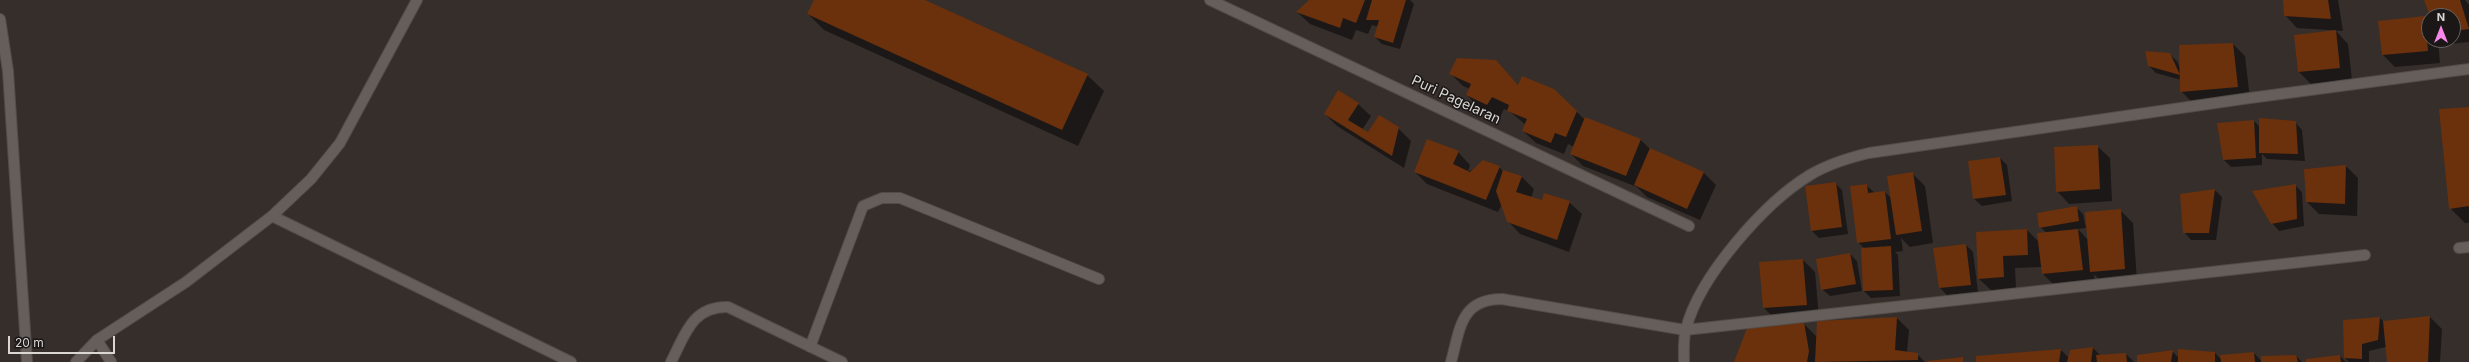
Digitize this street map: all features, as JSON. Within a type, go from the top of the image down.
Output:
[{"type":"street","points":[[76,362],[97,340],[186,282],[272,216],[311,179],[340,143],[417,0]]},
{"type":"street","name":"Puri Pagelaran","points":[[1210,0],[1689,226]]},
{"type":"street","points":[[0,19],[27,362]]},
{"type":"street","points":[[1684,362],[1685,330],[1698,296],[1716,267],[1765,212],[1786,192],[1804,179],[1839,161],[1885,151],[2250,98],[2469,69]]},
{"type":"street","points":[[810,347],[863,206],[882,198],[900,198],[1099,279]]},
{"type":"street","points":[[272,216],[571,362]]},
{"type":"street","points":[[1451,362],[1463,317],[1475,304],[1489,299],[1502,299],[1685,330],[2365,255]]},
{"type":"street","points":[[671,362],[691,323],[702,312],[713,307],[728,307],[842,362]]},
{"type":"street","points":[[97,340],[111,362]]},
{"type":"building","points":[[814,0],[925,0],[1088,74],[1062,130],[807,14]]},
{"type":"building","points":[[1309,0],[1365,0],[1356,23],[1343,18],[1340,28],[1296,12]]},
{"type":"building","points":[[1372,0],[1406,0],[1393,43],[1374,37],[1379,20],[1366,20]]},
{"type":"building","points":[[2283,0],[2328,0],[2331,19],[2284,16]]},
{"type":"building","points":[[2424,0],[2460,0],[2469,29],[2461,30],[2461,8],[2427,8]]},
{"type":"building","points":[[2421,16],[2421,48],[2428,48],[2428,51],[2382,55],[2378,21]]},
{"type":"building","points":[[2336,30],[2340,68],[2298,72],[2294,35]]},
{"type":"building","points":[[2233,43],[2238,87],[2180,92],[2179,45]]},
{"type":"building","points":[[2145,51],[2170,53],[2180,75],[2148,66]]},
{"type":"building","points":[[1457,58],[1496,60],[1518,85],[1522,76],[1554,89],[1577,111],[1566,137],[1555,133],[1551,143],[1522,131],[1527,119],[1507,111],[1509,105],[1492,97],[1487,105],[1466,95],[1471,84],[1449,74]]},
{"type":"building","points":[[1338,90],[1359,103],[1348,120],[1368,132],[1379,115],[1399,127],[1392,156],[1324,114]]},
{"type":"building","points":[[2469,107],[2469,206],[2449,209],[2439,109]]},
{"type":"building","points":[[1585,117],[1641,139],[1626,176],[1570,154]]},
{"type":"building","points":[[2259,118],[2296,121],[2298,154],[2259,153]]},
{"type":"building","points":[[2254,120],[2256,158],[2223,160],[2217,123]]},
{"type":"building","points":[[1427,139],[1459,151],[1453,164],[1470,172],[1483,160],[1500,166],[1486,200],[1414,172]]},
{"type":"building","points":[[2098,145],[2100,189],[2056,192],[2054,147]]},
{"type":"building","points":[[1650,148],[1704,172],[1687,209],[1634,185]]},
{"type":"building","points":[[2000,157],[2006,195],[1973,199],[1968,161]]},
{"type":"building","points":[[2346,165],[2345,204],[2306,202],[2304,169]]},
{"type":"building","points":[[1503,170],[1522,176],[1516,192],[1542,200],[1544,193],[1570,201],[1557,240],[1507,222],[1496,191]]},
{"type":"building","points":[[1913,172],[1922,231],[1896,235],[1887,176]]},
{"type":"building","points":[[1836,182],[1842,227],[1811,231],[1805,186]]},
{"type":"building","points":[[1867,184],[1868,193],[1885,191],[1891,239],[1857,243],[1850,186]]},
{"type":"building","points":[[2296,184],[2297,219],[2271,224],[2252,191]]},
{"type":"building","points":[[2215,189],[2209,233],[2183,233],[2180,194]]},
{"type":"building","points":[[2077,206],[2079,221],[2039,228],[2037,213]]},
{"type":"building","points":[[2121,209],[2125,269],[2090,272],[2085,212]]},
{"type":"building","points":[[2027,229],[2028,255],[2003,256],[2004,277],[1978,279],[1976,232]]},
{"type":"building","points":[[2078,229],[2083,270],[2042,274],[2037,233]]},
{"type":"building","points":[[1966,244],[1971,285],[1939,288],[1933,248]]},
{"type":"building","points":[[1891,246],[1893,290],[1863,291],[1861,248]]},
{"type":"building","points":[[1850,253],[1856,284],[1821,290],[1816,259]]},
{"type":"building","points":[[1803,259],[1807,305],[1763,308],[1759,262]]},
{"type":"building","points":[[2430,316],[2428,362],[2387,362],[2383,321]]},
{"type":"building","points":[[1897,317],[1895,350],[1918,353],[1918,360],[1815,362],[1817,321]]},
{"type":"building","points":[[2380,317],[2378,340],[2362,344],[2362,359],[2344,358],[2343,320]]},
{"type":"building","points":[[1804,322],[1809,351],[1807,362],[1734,362],[1747,328]]},
{"type":"building","points":[[2093,347],[2091,362],[2067,362],[2070,350]]},
{"type":"building","points":[[2061,349],[2059,362],[1976,362],[1976,356]]},
{"type":"building","points":[[2178,349],[2215,352],[2215,362],[2178,362]]},
{"type":"building","points":[[2173,350],[2171,362],[2137,362],[2137,355]]},
{"type":"building","points":[[2254,352],[2255,362],[2221,362],[2220,355]]},
{"type":"building","points":[[2126,353],[2127,362],[2097,362],[2096,355]]},
{"type":"building","points":[[2296,355],[2298,362],[2261,362],[2261,356]]},
{"type":"building","points":[[2340,355],[2341,362],[2306,362],[2306,359]]},
{"type":"building","points":[[1963,357],[1963,362],[1927,362],[1927,361]]}]
